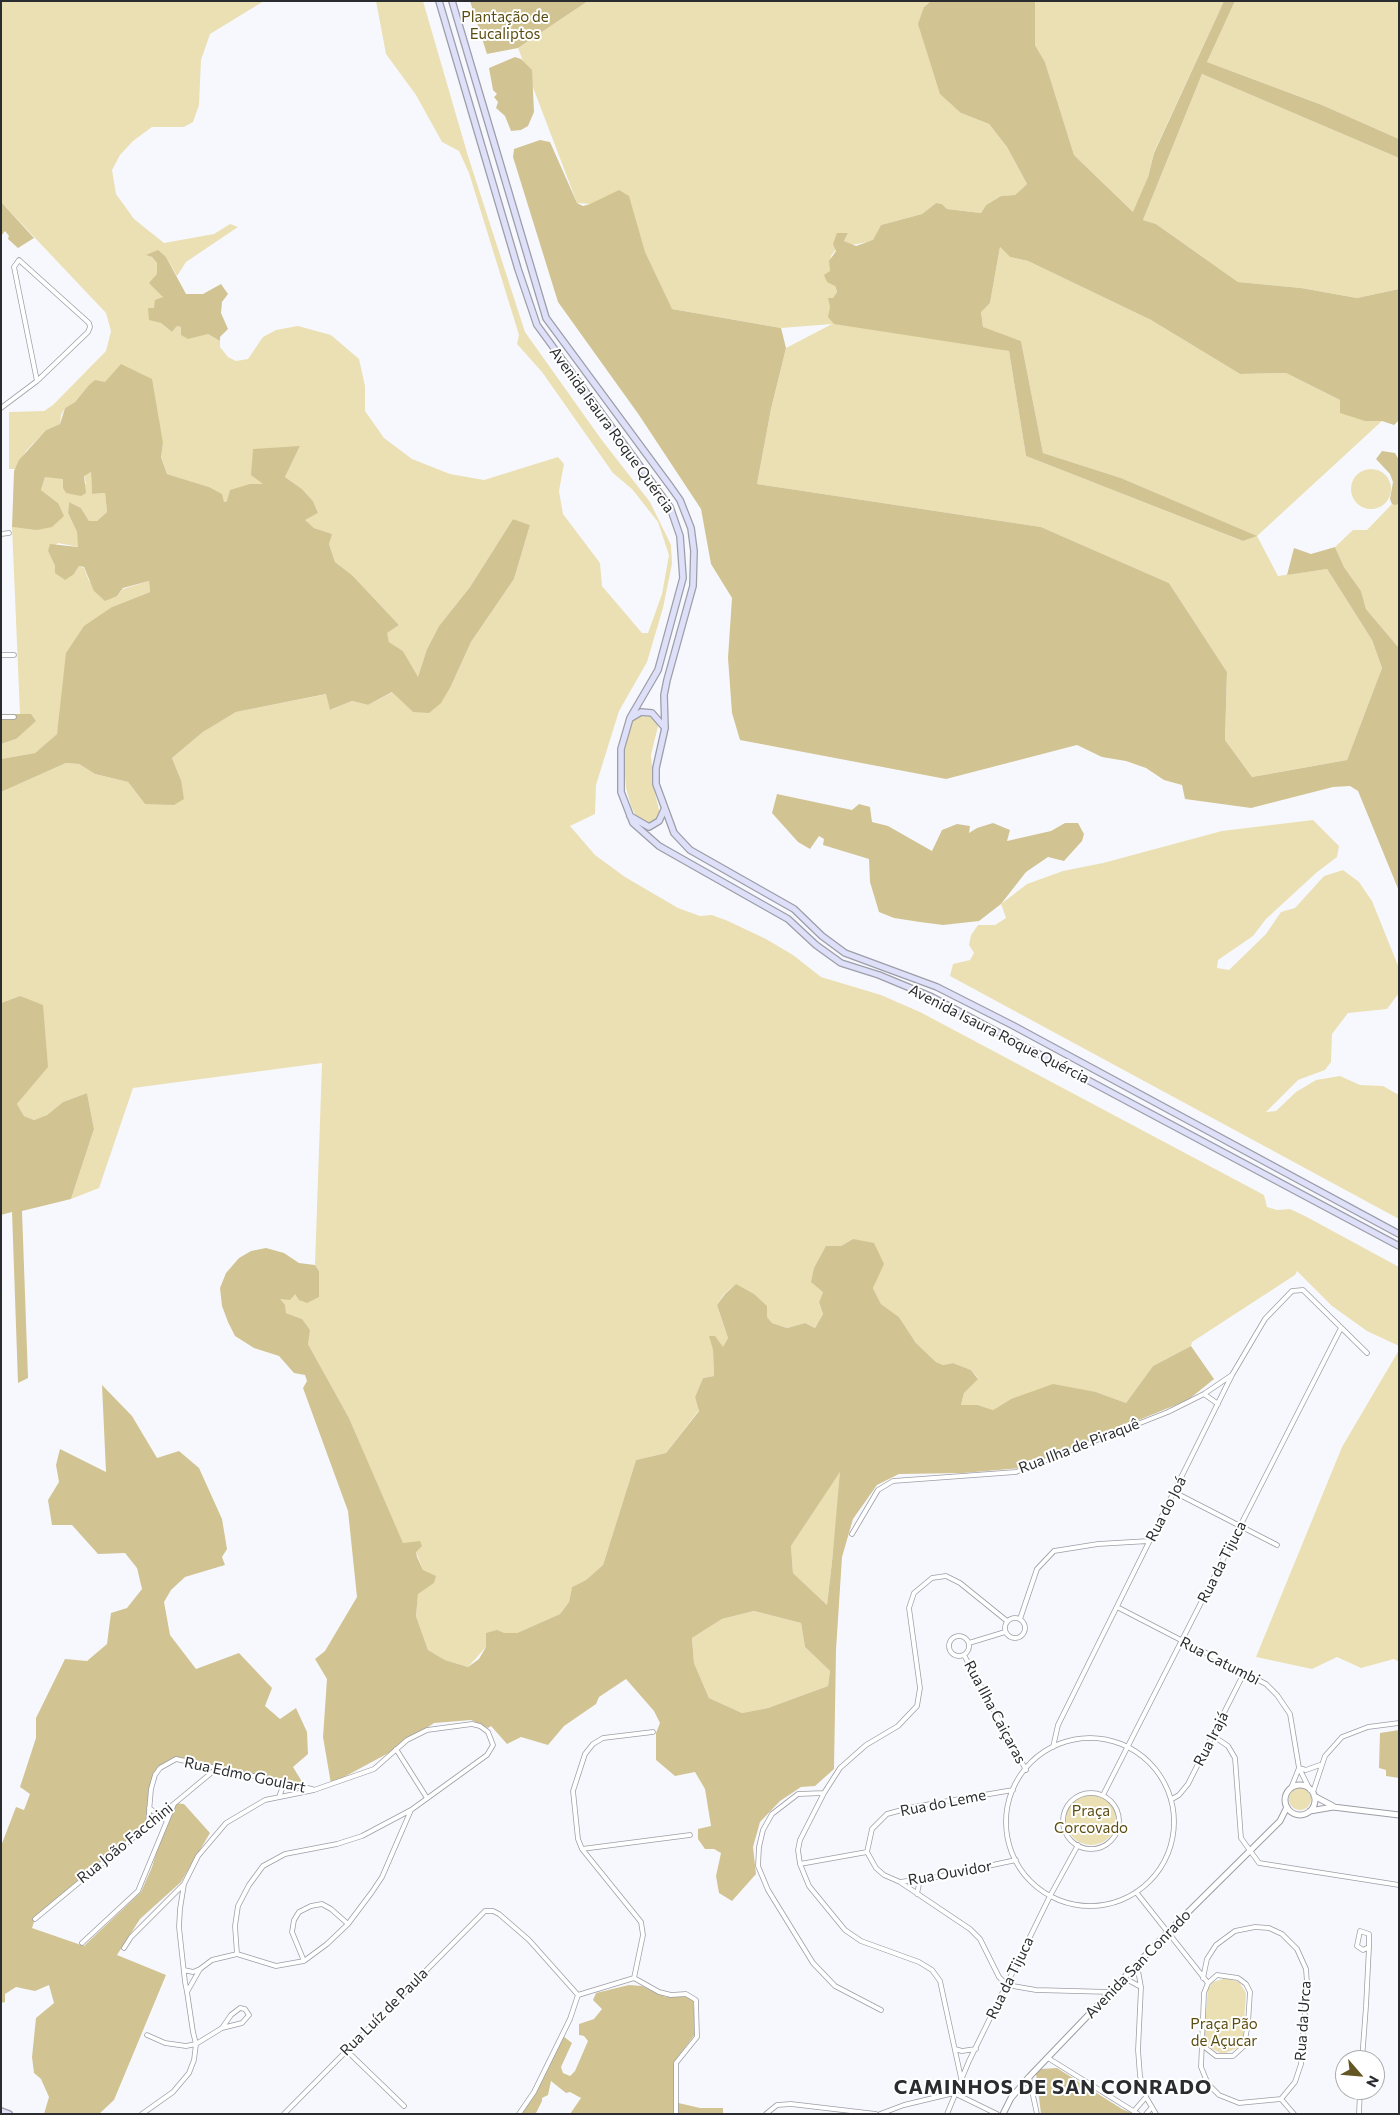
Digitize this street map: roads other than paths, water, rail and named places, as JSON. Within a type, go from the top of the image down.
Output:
[{"type":"main road","name":"Avenida Isaura Roque Quércia","points":[[439,1],[518,269],[537,325],[648,475],[676,518],[682,549],[683,578],[658,670],[630,718],[621,749],[619,764],[621,792],[628,815],[641,832],[659,846],[788,918],[816,945],[841,963],[879,975],[932,997],[1399,1246]]},
{"type":"main road","name":"Avenida Isaura Roque Quércia","points":[[452,1],[546,318],[670,486],[684,508],[691,528],[694,559],[693,586],[667,680],[664,695],[665,728],[656,768],[656,784],[674,833],[690,850],[794,909],[822,936],[839,949],[937,987],[1012,1025],[1399,1234]]},
{"type":"main road","points":[[630,718],[646,711],[655,715],[665,728]]},
{"type":"main road","points":[[628,815],[644,826],[649,826],[659,822],[664,809]]},
{"type":"main road","points":[[1,2111],[9,2114]]},
{"type":"street","points":[[2,408],[37,381],[88,332],[89,323],[23,261],[16,262],[14,266],[37,381]]},
{"type":"street","points":[[1,534],[8,533]]},
{"type":"street","points":[[1,655],[14,655]]},
{"type":"street","points":[[1,717],[14,717]]},
{"type":"street","name":"Rua do Joá","points":[[1053,1747],[1058,1725],[1232,1375],[1265,1318],[1292,1291],[1303,1290],[1342,1328]]},
{"type":"street","points":[[1342,1328],[1367,1353]]},
{"type":"street","name":"Rua da Tijuca","points":[[1103,1795],[1342,1328]]},
{"type":"street","name":"Rua Ilha de Piraquê","points":[[852,1534],[878,1490],[893,1481],[1016,1472],[1168,1412],[1204,1394],[1232,1375]]},
{"type":"street","points":[[1204,1394],[1218,1404]]},
{"type":"street","points":[[1174,1492],[1277,1545]]},
{"type":"street","points":[[1020,1619],[1037,1569],[1054,1552],[1098,1544],[1149,1541]]},
{"type":"street","points":[[961,2078],[940,1981],[932,1970],[920,1962],[875,1947],[849,1933],[808,1886],[800,1864],[800,1840],[824,1793],[840,1768],[852,1756],[898,1726],[917,1706],[920,1688],[919,1674],[909,1608],[914,1593],[923,1583],[946,1576],[955,1579],[1007,1621]]},
{"type":"street","name":"Rua Catumbi","points":[[1117,1608],[1266,1684],[1278,1695],[1290,1714],[1299,1768],[1312,1792]]},
{"type":"street","points":[[1005,1632],[1014,1638],[1023,1634],[1024,1624],[1020,1619],[1015,1618],[1007,1621]]},
{"type":"street","points":[[1005,1632],[1007,1621]]},
{"type":"street","points":[[969,1643],[1005,1632]]},
{"type":"street","points":[[959,1636],[965,1638],[969,1643],[969,1648],[964,1655],[958,1656],[952,1653],[949,1647],[950,1641],[959,1636]]},
{"type":"street","name":"Rua Ilha Caiçaras","points":[[964,1655],[1026,1770]]},
{"type":"street","name":"Rua Irajá","points":[[1172,1799],[1179,1795],[1188,1784],[1244,1673]]},
{"type":"street","points":[[1310,1811],[1314,1804],[1312,1792],[1320,1765],[1325,1756],[1342,1737],[1368,1727],[1399,1723]]},
{"type":"street","points":[[142,2114],[173,2092],[189,2073],[194,2060],[196,2044],[186,1992],[179,1928],[181,1900],[184,1884],[198,1856],[226,1823],[265,1800],[314,1790],[374,1769],[396,1749],[427,1730],[472,1724],[480,1726],[488,1732],[493,1745],[490,1752],[411,1810],[362,1836],[337,1844],[285,1854],[263,1866],[249,1884],[238,1906],[235,1926],[237,1954]]},
{"type":"street","points":[[634,1978],[643,1935],[641,1922],[582,1849],[578,1839],[573,1791],[585,1754],[593,1744],[603,1738],[653,1732]]},
{"type":"street","points":[[1213,1736],[1228,1746],[1235,1758],[1241,1838],[1259,1863],[1399,1885]]},
{"type":"street","points":[[1098,1738],[1127,1747],[1150,1763],[1161,1776],[1172,1799],[1174,1822],[1170,1848],[1162,1866],[1150,1881],[1136,1892],[1119,1901],[1086,1906],[1070,1904],[1050,1896],[1032,1882],[1016,1860],[1009,1843],[1006,1827],[1007,1811],[1013,1790],[1026,1770],[1044,1752],[1053,1747],[1080,1739],[1098,1738]]},
{"type":"street","points":[[396,1749],[428,1798]]},
{"type":"street","name":"Rua Edmo Goulart","points":[[148,1825],[151,1789],[155,1775],[167,1763],[176,1759],[314,1790]]},
{"type":"street","points":[[1320,1765],[1306,1770],[1299,1768],[1286,1796],[1287,1807],[1295,1814],[1300,1815],[1333,1806],[1399,1815]]},
{"type":"street","name":"Rua João Facchini","points":[[35,1919],[216,1769]]},
{"type":"street","points":[[279,1797],[282,1793],[280,1783]]},
{"type":"street","points":[[1291,1788],[1299,1785],[1333,1806]]},
{"type":"street","name":"Rua do Leme","points":[[867,1852],[872,1829],[879,1820],[888,1814],[913,1807],[1013,1790]]},
{"type":"street","points":[[824,1793],[798,1794],[772,1814],[763,1830],[759,1847],[758,1866],[768,1890],[813,1963],[835,1986],[881,2010]]},
{"type":"street","points":[[1082,1794],[1103,1795],[1115,1806],[1118,1814],[1116,1832],[1104,1845],[1086,1848],[1078,1845],[1065,1832],[1063,1823],[1068,1805],[1082,1794]]},
{"type":"street","points":[[82,1943],[138,1891],[174,1803]]},
{"type":"street","name":"Avenida San Conrado","points":[[1280,1821],[1287,1807]]},
{"type":"street","points":[[149,1808],[166,1820]]},
{"type":"street","points":[[184,1970],[193,1972],[212,1960],[237,1954],[276,1966],[304,1961],[348,1924],[382,1877],[411,1810]]},
{"type":"street","name":"Avenida San Conrado","points":[[1003,2114],[1011,2098],[1029,2077],[1167,1933],[1280,1821],[1295,1814]]},
{"type":"street","points":[[582,1849],[690,1835]]},
{"type":"street","name":"Rua da Tijuca","points":[[947,2114],[961,2078],[1050,1896],[1078,1845]]},
{"type":"street","points":[[800,1864],[867,1852]]},
{"type":"street","name":"Rua Ouvidor","points":[[867,1852],[876,1868],[884,1875],[900,1882],[1016,1860]]},
{"type":"street","points":[[917,1894],[920,1879]]},
{"type":"street","points":[[900,1882],[970,1929],[980,1939],[999,1977],[1007,1985],[1036,1990],[1110,1992]]},
{"type":"street","points":[[124,1948],[131,1937],[184,1884]]},
{"type":"street","points":[[1136,1892],[1208,1983]]},
{"type":"street","points":[[171,1895],[181,1900]]},
{"type":"street","points":[[304,1961],[292,1932],[294,1920],[299,1912],[311,1906],[322,1904],[331,1909],[348,1924]]},
{"type":"street","name":"Rua Luíz de Paula","points":[[284,2114],[485,1911],[493,1911],[499,1914],[529,1940],[578,1995]]},
{"type":"street","name":"Rua da Urca","points":[[1203,1978],[1207,1959],[1216,1945],[1235,1931],[1256,1927],[1269,1928],[1282,1934],[1298,1949],[1306,1969],[1301,2064],[1295,2082],[1281,2099]]},
{"type":"street","points":[[1363,2050],[1369,1947],[1369,1934],[1360,1931],[1357,1946],[1363,1950],[1369,1947]]},
{"type":"street","points":[[1137,1965],[1141,1987],[1138,2064],[1146,2097],[1156,2114]]},
{"type":"street","points":[[186,1992],[200,1969]]},
{"type":"street","points":[[1201,2044],[1208,2052],[1216,2056],[1232,2056],[1244,2046],[1250,1992],[1246,1984],[1238,1978],[1217,1975],[1208,1983],[1204,1993],[1201,2044],[1203,2075],[1219,2095],[1239,2103],[1281,2099],[1294,2114]]},
{"type":"street","points":[[520,2114],[534,2092],[566,2028],[578,1995],[634,1978],[659,1992],[671,1995],[686,1994],[696,2000],[696,2037],[676,2064],[676,2114]]},
{"type":"street","points":[[1122,1980],[1128,1980],[1141,1987]]},
{"type":"street","points":[[147,2035],[165,2043],[186,2046],[196,2044],[222,2028],[242,2023],[249,2015],[245,2009],[240,2008],[231,2015],[222,2028]]},
{"type":"street","points":[[955,2049],[962,2051],[976,2049]]},
{"type":"street","points":[[346,2050],[404,2106]]},
{"type":"street","points":[[1048,2058],[1136,2112],[1146,2097]]},
{"type":"street","points":[[1029,2077],[1038,2114]]},
{"type":"street","points":[[880,2114],[904,2105],[954,2093],[997,2114]]},
{"type":"street","points":[[1358,2114],[1359,2100]]},
{"type":"street","points":[[766,2114],[777,2105],[791,2104],[876,2114]]},
{"type":"street","points":[[1146,2114],[1152,2106]]},
{"type":"street","points":[[289,2109],[293,2114]]},
{"type":"district","name":"CAMINHOS DE SAN CONRADO","points":[[1053,2087]]},
{"type":"park label","name":"Plantação de Eucaliptos","points":[[505,26]]},
{"type":"park label","name":"Praça Corcovado","points":[[1091,1820]]},
{"type":"park label","name":"Praça Pão de Açucar","points":[[1224,2032]]}]
